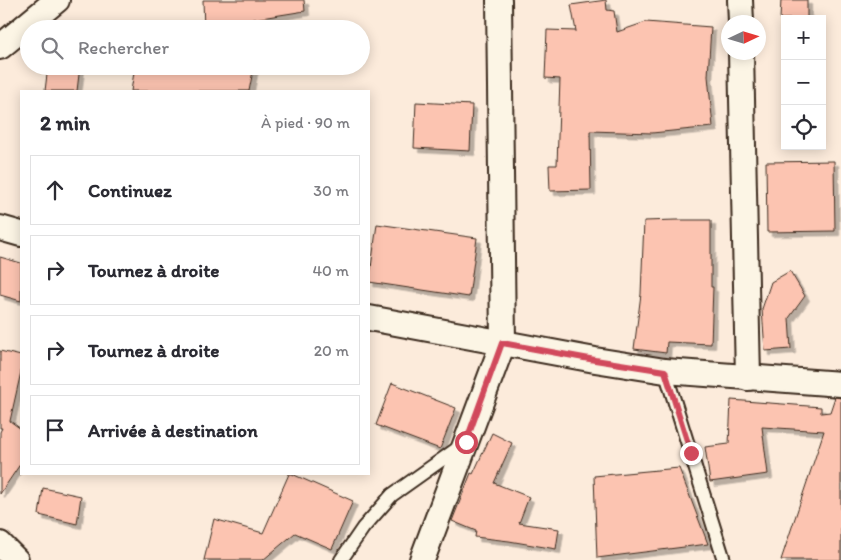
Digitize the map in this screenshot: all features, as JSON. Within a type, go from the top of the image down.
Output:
[{"type":"street","points":[[33,20],[58,0]]},
{"type":"street","points":[[422,560],[502,343],[499,0]]},
{"type":"street","points":[[740,0],[741,15]]},
{"type":"street","points":[[0,47],[20,31]]},
{"type":"street","points":[[741,60],[748,378]]},
{"type":"street","points":[[0,228],[20,234]]},
{"type":"street","points":[[370,318],[595,360],[665,371],[841,384]]},
{"type":"street","points":[[0,544],[16,560]]},
{"type":"lane","points":[[665,371],[724,560]]},
{"type":"lane","points":[[341,560],[363,528],[392,495],[466,442]]},
{"type":"building","points":[[203,0],[304,0],[305,11],[249,20],[204,20]]},
{"type":"building","points":[[606,0],[607,10],[614,11],[617,32],[646,22],[711,27],[708,76],[713,127],[652,133],[590,131],[591,190],[550,191],[549,165],[557,165],[560,79],[545,78],[547,30],[576,31],[571,5]]},
{"type":"building","points":[[781,0],[807,0],[807,15],[781,15],[780,19]]},
{"type":"building","points":[[47,75],[79,75],[77,90],[45,90]]},
{"type":"building","points":[[134,75],[252,75],[249,90],[131,90]]},
{"type":"building","points":[[416,102],[472,105],[470,151],[414,148]]},
{"type":"building","points":[[834,161],[835,231],[767,232],[766,162]]},
{"type":"building","points":[[711,220],[711,287],[713,287],[711,344],[667,342],[666,353],[634,349],[641,294],[644,221]]},
{"type":"building","points":[[377,224],[477,238],[469,297],[370,282]]},
{"type":"building","points":[[0,257],[20,263],[20,301],[0,295]]},
{"type":"building","points":[[790,271],[805,296],[789,318],[791,349],[765,351],[762,309],[771,282]]},
{"type":"building","points":[[0,351],[20,356],[20,376],[10,421],[20,428],[20,464],[0,494],[0,432],[2,428],[0,428]]},
{"type":"building","points":[[392,383],[456,408],[440,449],[376,425]]},
{"type":"building","points":[[835,397],[841,398],[841,560],[781,560],[824,431],[762,427],[768,474],[710,482],[705,447],[729,444],[731,400],[821,407],[821,413],[830,412]]},
{"type":"building","points":[[492,433],[512,443],[494,483],[529,497],[519,523],[559,529],[556,549],[475,537],[476,531],[452,521],[471,473],[473,474]]},
{"type":"building","points":[[679,468],[708,544],[597,558],[594,476]]},
{"type":"building","points":[[289,475],[294,475],[353,501],[332,549],[295,533],[263,560],[204,560],[214,519],[263,533]]},
{"type":"building","points":[[43,488],[81,496],[77,524],[39,515]]},
{"type":"route","points":[[466,442],[502,343],[665,371],[691,453]]}]
